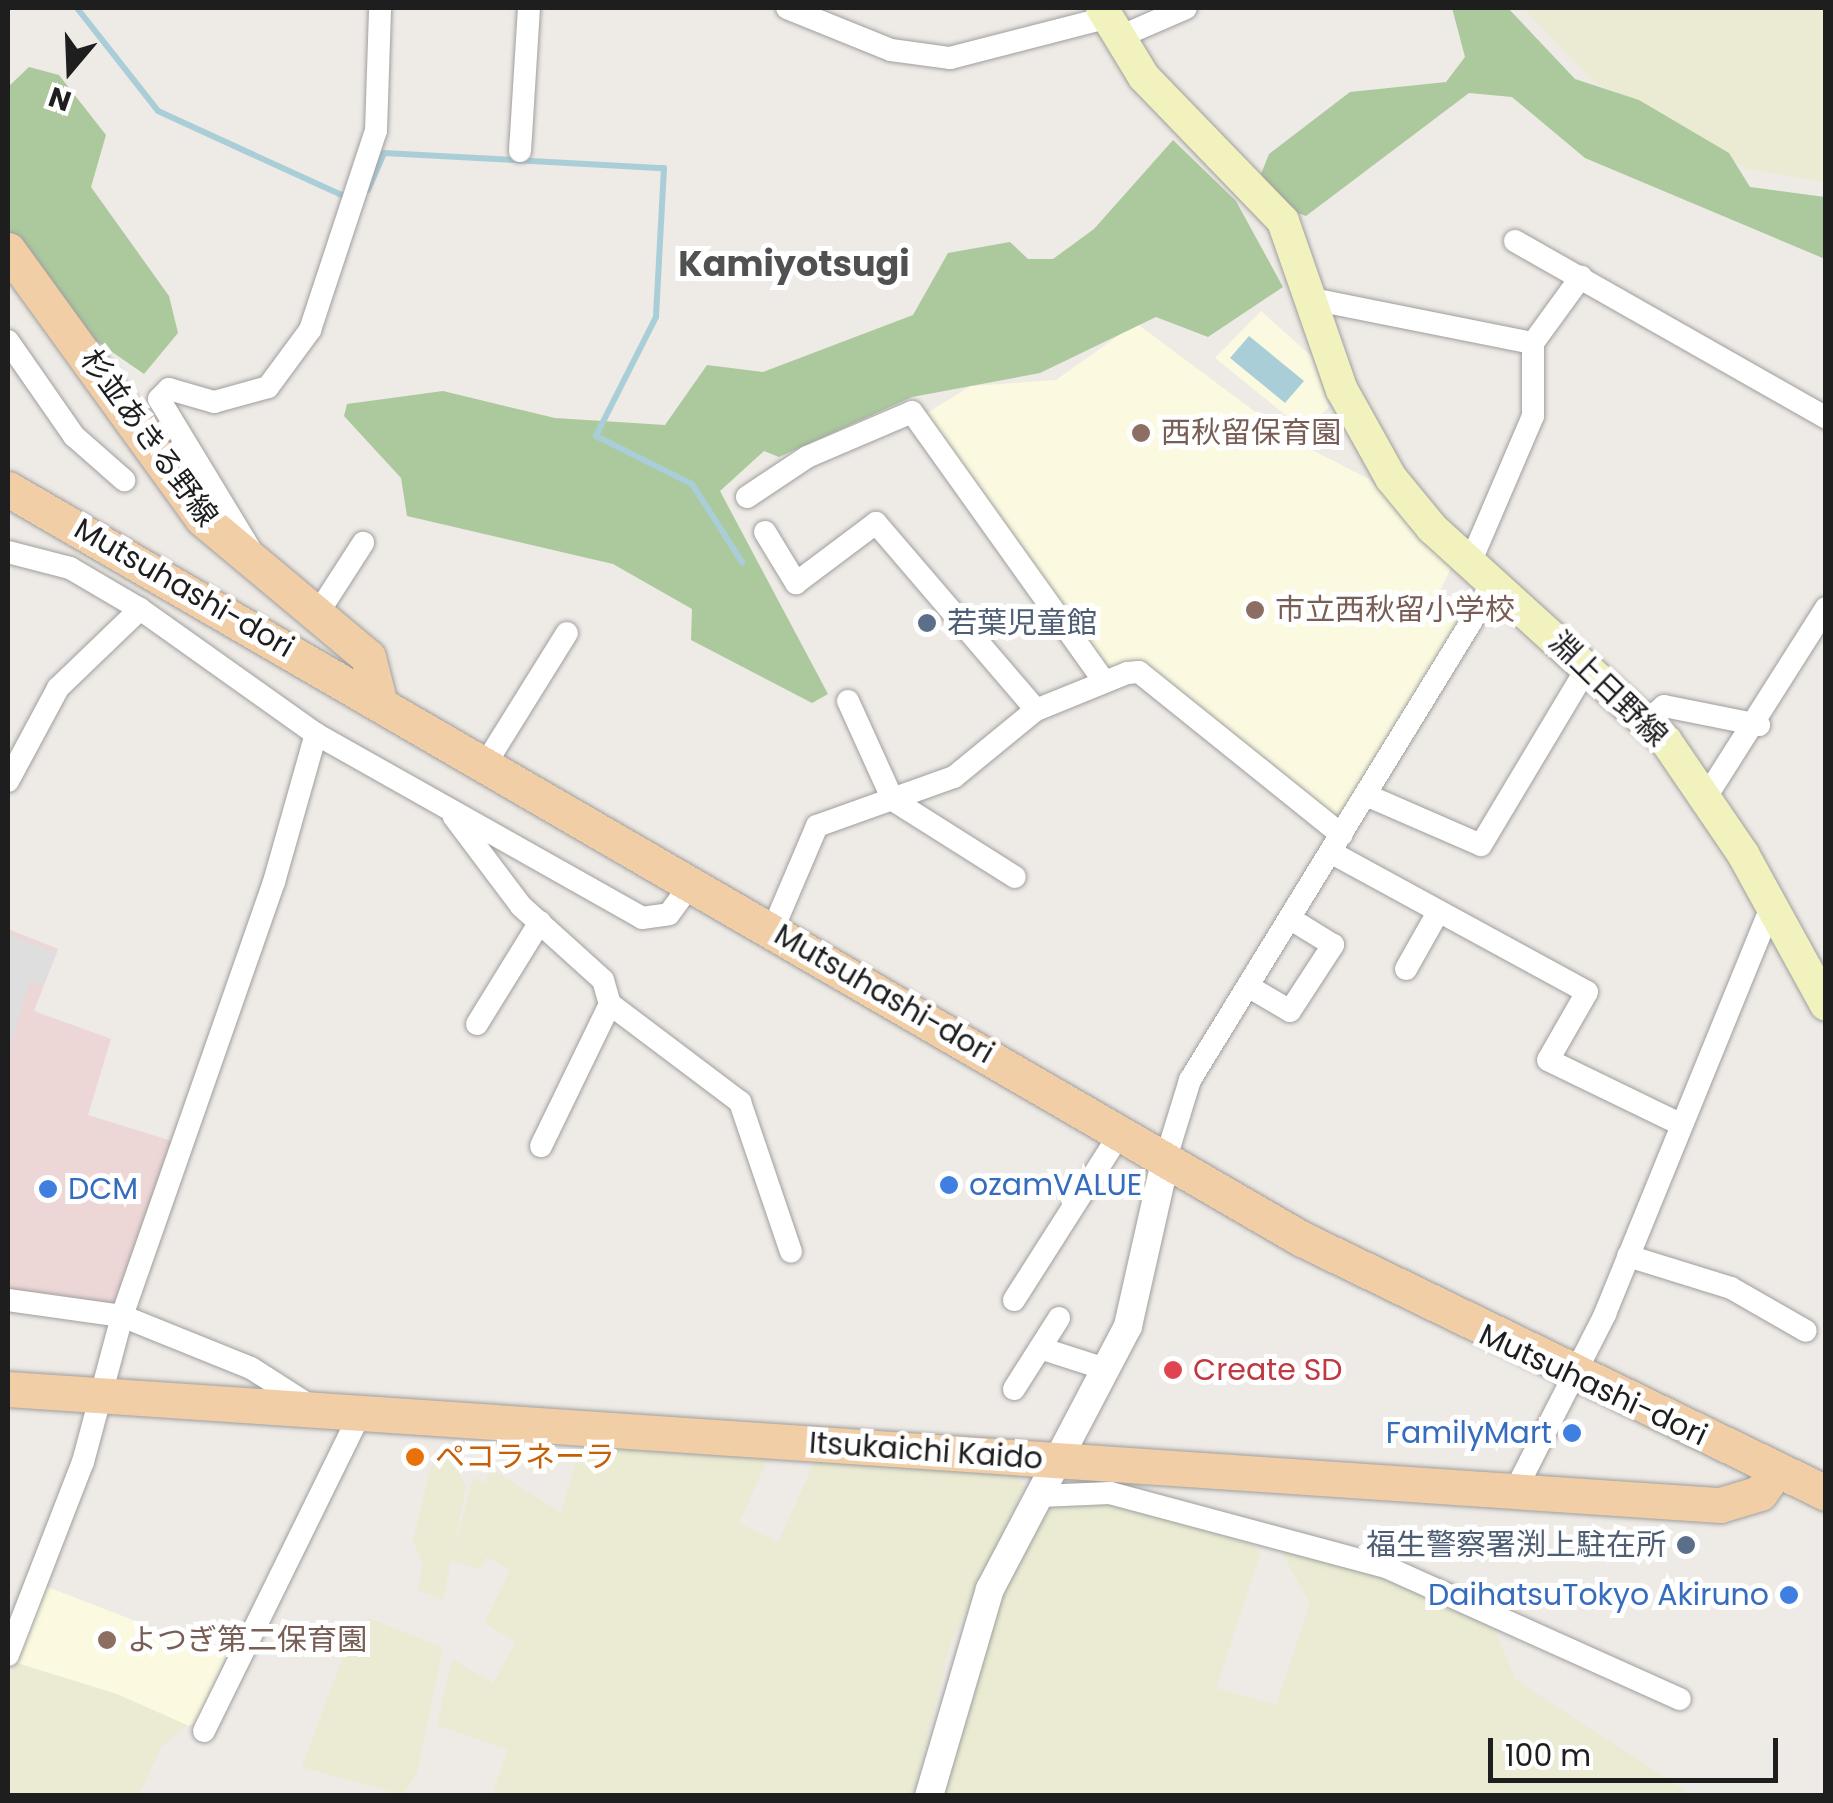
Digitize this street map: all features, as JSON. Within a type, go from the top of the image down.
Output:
[{"type":"main road","name":"淵上日野線","points":[[1108,21],[1283,221],[1317,300],[1342,390],[1378,460],[1483,573],[1648,720],[1706,796],[1772,904],[1826,1004]]},
{"type":"main road","name":"杉並あきる野線","points":[[8,250],[203,519],[256,568],[368,657],[379,700]]},
{"type":"main road","name":"Mutsuhashi-dori","points":[[8,489],[1366,1274],[1568,1374],[1776,1470]]},
{"type":"main road","name":"Itsukaichi Kaido","points":[[8,1389],[1734,1504],[1760,1493],[1776,1470]]},
{"type":"main road","points":[[1776,1470],[1826,1492]]},
{"type":"street","points":[[256,568],[251,539],[160,399],[169,389],[214,402],[268,386],[310,330],[376,131],[380,8]]},
{"type":"street","points":[[520,151],[529,8]]},
{"type":"street","points":[[787,8],[891,50],[950,58],[1108,21],[1186,8]]},
{"type":"street","points":[[1516,241],[1826,418]]},
{"type":"street","points":[[929,1796],[974,1632],[1040,1496],[1108,1370],[1190,1080],[1294,921],[1338,845],[1483,573],[1533,416],[1533,343],[1581,277]]},
{"type":"street","points":[[1317,300],[1533,343]]},
{"type":"street","points":[[8,341],[74,436],[124,480]]},
{"type":"street","points":[[746,496],[807,457],[912,412],[1104,681]]},
{"type":"street","points":[[765,532],[796,583],[876,523],[1036,710]]},
{"type":"street","points":[[316,616],[363,543]]},
{"type":"street","points":[[8,552],[70,568],[140,608],[316,734],[642,918],[668,914],[692,882]]},
{"type":"street","points":[[8,781],[58,688],[104,653],[140,608]]},
{"type":"street","points":[[1706,796],[1759,724],[1826,608]]},
{"type":"street","points":[[486,763],[568,633]]},
{"type":"street","points":[[1366,795],[1481,845],[1588,666]]},
{"type":"street","points":[[773,929],[817,826],[954,778],[1036,710],[1104,681],[1138,672],[1338,845],[1437,914],[1587,992],[1548,1060],[1680,1124]]},
{"type":"street","points":[[848,702],[893,800],[1015,878]]},
{"type":"street","points":[[1648,720],[1664,706],[1759,724]]},
{"type":"street","points":[[8,1655],[101,1396],[122,1316],[274,882],[316,734]]},
{"type":"street","points":[[446,807],[540,922],[604,980],[610,1004],[740,1102],[791,1252]]},
{"type":"street","points":[[1514,1491],[1628,1256],[1772,904]]},
{"type":"street","points":[[1406,969],[1437,914]]},
{"type":"street","points":[[1251,988],[1290,1011],[1333,945],[1294,921]]},
{"type":"street","points":[[477,1024],[540,922]]},
{"type":"street","points":[[541,1146],[610,1004]]},
{"type":"street","points":[[1014,1300],[1120,1132]]},
{"type":"street","points":[[1628,1256],[1730,1288],[1806,1331]]},
{"type":"street","points":[[8,1300],[122,1316],[251,1368],[315,1409]]},
{"type":"street","points":[[1014,1389],[1059,1318]]},
{"type":"street","points":[[1040,1348],[1108,1370]]},
{"type":"street","points":[[204,1731],[361,1412]]},
{"type":"street","points":[[1040,1496],[1110,1494],[1386,1567],[1680,1699]]},
{"type":"shaded area","points":[[1523,8],[1825,8],[1825,182],[1747,169],[1592,80]]},
{"type":"shaded area","points":[[1261,311],[1312,357],[1329,407],[1304,430],[1215,358]]},
{"type":"shaded area","name":"市立西秋留小学校","points":[[1136,323],[1296,442],[1369,479],[1451,568],[1436,599],[1464,620],[1343,818],[1331,819],[1140,664],[1104,671],[922,416],[971,386],[1056,380]]},
{"type":"shaded area","points":[[8,929],[58,949],[34,1011],[111,1039],[88,1115],[175,1142],[114,1308],[8,1296]]},
{"type":"shaded area","points":[[8,934],[57,953],[43,986],[30,982],[9,1051]]},
{"type":"shaded area","points":[[582,1442],[768,1457],[739,1523],[778,1542],[816,1459],[1015,1473],[1024,1488],[950,1645],[913,1795],[492,1795],[508,1750],[437,1725],[452,1659],[493,1683],[516,1642],[484,1623],[510,1570],[487,1557],[480,1569],[451,1561],[473,1478],[485,1483],[491,1469],[561,1513]]},
{"type":"shaded area","points":[[434,1454],[448,1454],[466,1487],[443,1600],[418,1590],[423,1564],[413,1541]]},
{"type":"shaded area","points":[[1111,1502],[1233,1531],[1261,1552],[1216,1688],[1276,1705],[1310,1604],[1275,1540],[1466,1607],[1495,1632],[1516,1680],[1692,1795],[939,1796],[976,1650],[1045,1506]]},
{"type":"shaded area","name":"よつぎ第二保育園","points":[[45,1586],[226,1656],[198,1722],[188,1726],[17,1663]]},
{"type":"shaded area","points":[[369,1618],[443,1648],[417,1772],[403,1795],[302,1767],[348,1642]]},
{"type":"shaded area","points":[[17,1663],[117,1694],[187,1725],[161,1747],[139,1795],[8,1795],[8,1679]]},
{"type":"green space","points":[[1452,8],[1508,8],[1575,79],[1639,100],[1729,153],[1750,187],[1825,197],[1825,259],[1585,158],[1512,97],[1469,93],[1306,216],[1284,208],[1261,174],[1269,154],[1350,92],[1446,82],[1465,57]]},
{"type":"green space","points":[[29,67],[59,75],[106,135],[91,187],[169,296],[178,333],[144,374],[8,280],[8,87]]},
{"type":"green space","points":[[1173,140],[1236,201],[1283,287],[1208,337],[1156,317],[1040,373],[912,397],[779,457],[764,451],[720,491],[828,694],[812,703],[691,640],[692,609],[613,564],[407,516],[401,478],[344,416],[347,404],[443,391],[555,418],[665,425],[707,365],[763,372],[913,315],[948,253],[1010,242],[1028,259],[1053,259],[1094,229]]},
{"type":"water","points":[[1249,336],[1304,381],[1285,403],[1230,358]]},
{"type":"waterway","points":[[77,8],[158,111],[350,199]]},
{"type":"waterway","points":[[368,190],[384,153],[664,168],[656,317],[596,436],[692,484],[742,562]]},
{"type":"place","name":"西秋留保育園","points":[[1141,433]]},
{"type":"place","name":"市立西秋留小学校","points":[[1255,610]]},
{"type":"place","name":"若葉児童館","points":[[927,623]]},
{"type":"place","name":"ozamVALUE","points":[[949,1185]]},
{"type":"place","name":"DCM","points":[[48,1189]]},
{"type":"place","name":"Create SD","points":[[1173,1370]]},
{"type":"place","name":"FamilyMart","points":[[1572,1433]]},
{"type":"place","name":"ペコラネーラ","points":[[415,1457]]},
{"type":"place","name":"福生警察署渕上駐在所","points":[[1686,1545]]},
{"type":"place","name":"DaihatsuTokyo Akiruno","points":[[1789,1595]]},
{"type":"place","name":"よつぎ第二保育園","points":[[107,1640]]},
{"type":"district","name":"Kamiyotsugi","points":[[794,264]]}]
